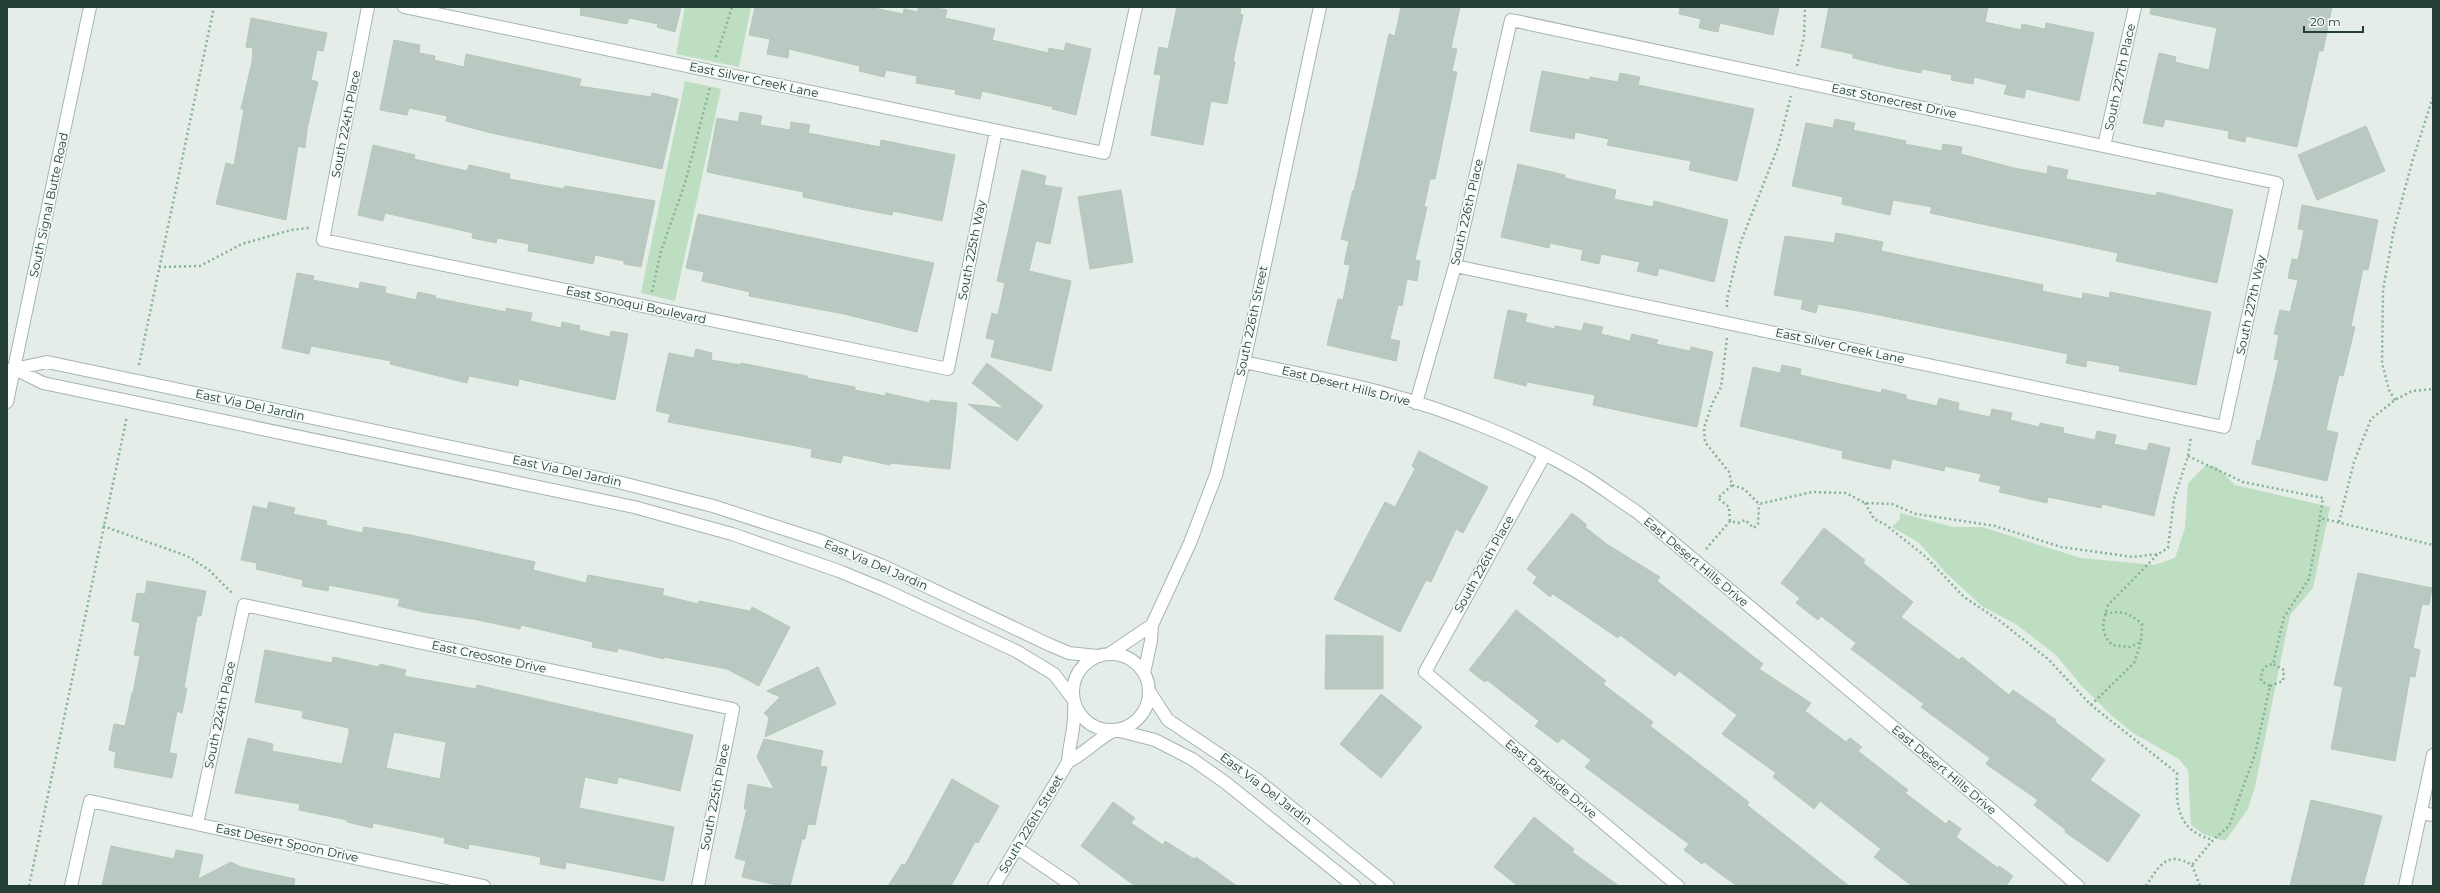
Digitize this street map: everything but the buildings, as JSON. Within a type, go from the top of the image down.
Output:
[{"type":"street","name":"South Signal Butte Road","points":[[7,402],[11,368],[90,7]]},
{"type":"street","name":"South 224th Place","points":[[323,240],[368,7]]},
{"type":"street","name":"East Silver Creek Lane","points":[[404,7],[1104,153],[1136,7]]},
{"type":"street","name":"South 226th Street","points":[[1144,673],[1151,641],[1152,626],[1190,543],[1216,475],[1244,362],[1320,7]]},
{"type":"street","name":"South 227th Place","points":[[2104,146],[2135,7]]},
{"type":"street","name":"East Stonecrest Drive","points":[[1511,20],[2277,184]]},
{"type":"street","name":"South 226th Place","points":[[1416,403],[1455,266],[1511,20]]},
{"type":"street","name":"South 225th Way","points":[[948,369],[996,131]]},
{"type":"street","name":"South 227th Way","points":[[2224,427],[2277,184]]},
{"type":"street","name":"East Sonoqui Boulevard","points":[[323,240],[948,369]]},
{"type":"street","name":"East Silver Creek Lane","points":[[1455,266],[2224,427]]},
{"type":"street","name":"East Via Del Jardin","points":[[11,368],[47,362],[618,482],[713,506],[814,539],[881,565],[1069,653],[1103,655]]},
{"type":"street","name":"East Desert Hills Drive","points":[[1244,362],[1381,392],[1416,403],[1472,423],[1544,456],[1586,478],[1637,512],[1979,799],[2078,886]]},
{"type":"street","name":"East Via Del Jardin","points":[[11,368],[43,383],[634,507],[732,534],[840,571],[886,590],[1016,651],[1054,674],[1074,702]]},
{"type":"street","name":"South 226th Place","points":[[1425,672],[1544,456]]},
{"type":"street","name":"South 224th Place","points":[[197,824],[244,605]]},
{"type":"street","name":"East Creosote Drive","points":[[244,605],[733,709]]},
{"type":"street","points":[[1103,655],[1129,658],[1138,665],[1144,673],[1149,691],[1144,712],[1136,721],[1127,727],[1116,730],[1106,730],[1090,724],[1078,712],[1074,702],[1072,688],[1077,673],[1088,661],[1103,655],[1152,626]]},
{"type":"street","name":"East Parkside Drive","points":[[1425,672],[1678,886]]},
{"type":"street","name":"East Via Del Jardin","points":[[1149,691],[1168,720],[1256,779],[1388,886]]},
{"type":"street","name":"South 226th Street","points":[[994,886],[1068,762],[1069,744],[1075,720],[1074,702]]},
{"type":"street","name":"South 225th Place","points":[[698,886],[733,709]]},
{"type":"street","name":"East Via Del Jardin","points":[[1116,730],[1155,740],[1192,759],[1226,783],[1354,886]]},
{"type":"street","name":"South 226th Street","points":[[1068,762],[1082,755],[1091,744],[1116,730]]},
{"type":"street","points":[[2405,886],[2433,755]]},
{"type":"street","name":"East Desert Spoon Drive","points":[[71,886],[90,801],[484,886]]},
{"type":"street","points":[[2421,813],[2433,815]]},
{"type":"street","points":[[1017,848],[1073,886]]},
{"type":"path","points":[[135,381],[214,7]]},
{"type":"path","points":[[651,308],[652,282],[657,263],[685,183],[713,72],[717,50],[731,15],[732,7]]},
{"type":"path","points":[[1732,485],[1729,472],[1705,442],[1704,428],[1712,404],[1721,388],[1728,323],[1727,299],[1740,244],[1778,147],[1804,37],[1805,7]]},
{"type":"path","points":[[2395,400],[2389,390],[2382,363],[2383,290],[2394,229],[2413,159],[2433,97]]},
{"type":"path","points":[[159,267],[200,266],[242,244],[291,230],[326,226]]},
{"type":"path","points":[[2339,522],[2354,462],[2371,419],[2395,400],[2412,391],[2433,390]]},
{"type":"path","points":[[29,886],[130,402]]},
{"type":"path","points":[[2141,642],[2130,647],[2112,645],[2104,636],[2102,627],[2105,614],[2108,605],[2158,554],[2168,548],[2174,498],[2188,456],[2194,420]]},
{"type":"path","points":[[2188,456],[2243,482],[2323,498],[2309,579],[2284,617],[2273,664]]},
{"type":"path","points":[[1730,520],[1738,523],[1745,520],[1754,528],[1758,524],[1758,504],[1744,489],[1732,485]]},
{"type":"path","points":[[1695,561],[1730,520],[1729,507],[1718,498],[1732,485]]},
{"type":"path","points":[[1758,504],[1812,492],[1846,493],[1865,503],[1892,504],[1916,514],[1995,526],[2061,547],[2133,557],[2158,554]]},
{"type":"path","points":[[1865,503],[1874,519],[1886,525],[1926,557],[1964,597],[2000,621],[2048,659],[2091,705],[2176,773],[2178,811],[2187,827],[2201,836],[2213,840]]},
{"type":"path","points":[[2320,518],[2433,545]]},
{"type":"path","points":[[103,526],[187,556],[209,570],[244,605]]},
{"type":"path","points":[[2091,705],[2134,663],[2141,642],[2142,624],[2132,615],[2118,611],[2105,614]]},
{"type":"path","points":[[2273,664],[2284,670],[2284,676],[2283,680],[2270,686],[2262,681],[2261,672],[2266,665],[2273,664]]},
{"type":"path","points":[[2192,865],[2213,840],[2230,826],[2255,754],[2270,686]]},
{"type":"path","points":[[2146,886],[2160,865],[2170,860],[2182,859],[2192,865],[2200,886]]},
{"type":"green space","points":[[685,7],[751,7],[739,67],[676,54]]},
{"type":"green space","points":[[685,81],[721,89],[675,301],[641,293]]},
{"type":"green space","points":[[2206,465],[2217,467],[2235,485],[2330,507],[2313,588],[2290,615],[2255,787],[2248,809],[2225,841],[2203,834],[2191,825],[2188,770],[2179,759],[2133,733],[2111,715],[2080,684],[2056,655],[2017,625],[1982,606],[1947,574],[1918,542],[1892,527],[1900,519],[1900,513],[1953,527],[1982,527],[2081,558],[2154,565],[2175,558],[2185,528],[2188,483]]}]
